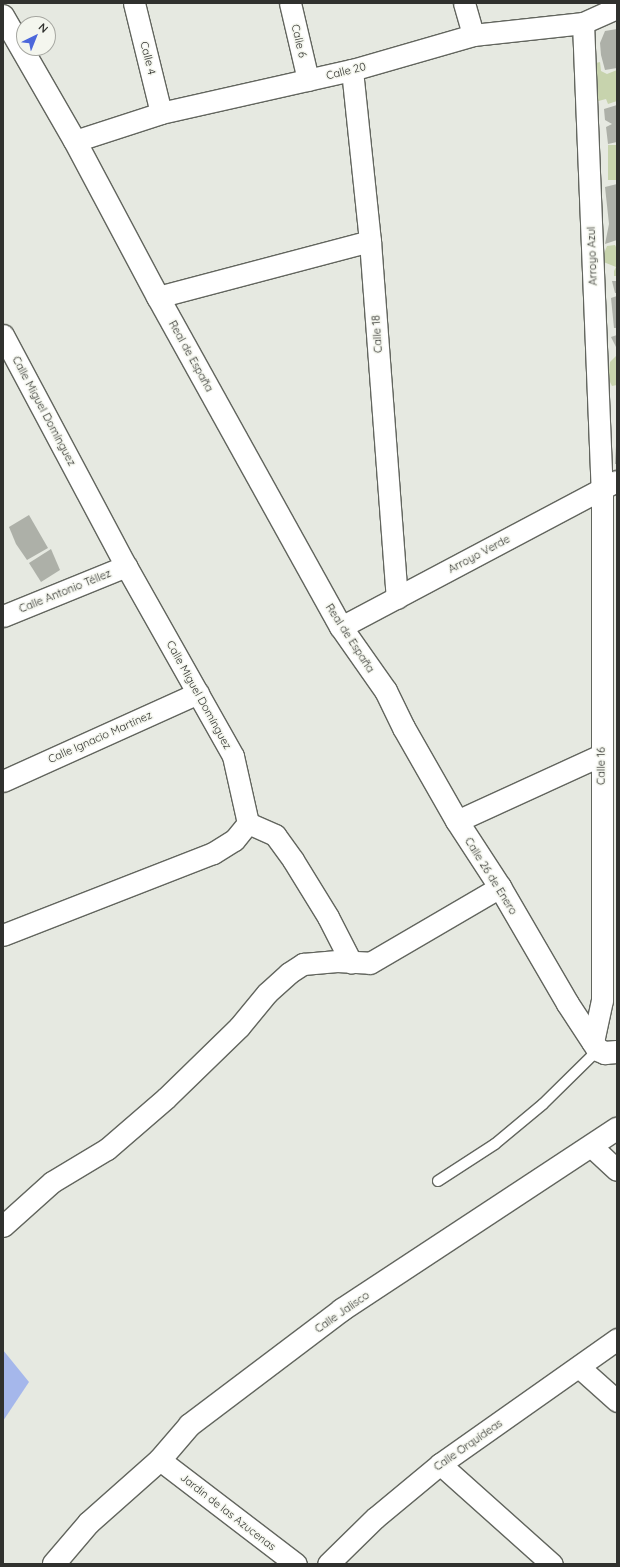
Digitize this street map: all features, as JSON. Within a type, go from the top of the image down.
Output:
[{"type":"street","name":"Calle 4","points":[[134,3],[161,114]]},
{"type":"street","name":"Calle 6","points":[[290,3],[308,80]]},
{"type":"street","points":[[464,3],[473,35]]},
{"type":"street","name":"Calle 20","points":[[75,141],[161,114],[352,70],[473,35],[583,23],[617,8]]},
{"type":"street","name":"Real de España","points":[[3,16],[75,141],[158,297],[341,627],[386,691]]},
{"type":"street","name":"Arroyo Azul","points":[[583,23],[609,485]]},
{"type":"street","name":"Calle 18","points":[[352,70],[370,241],[397,598]]},
{"type":"street","points":[[158,297],[370,241]]},
{"type":"street","name":"Calle Miguel Domínguez","points":[[3,335],[126,566],[233,756],[248,823]]},
{"type":"street","name":"Arroyo Verde","points":[[341,627],[609,485]]},
{"type":"street","name":"Calle 16","points":[[603,1049],[601,755],[609,485]]},
{"type":"street","name":"Calle Antonio Téllez","points":[[3,616],[126,566]]},
{"type":"street","name":"Calle 26 de Enero","points":[[386,691],[404,728],[457,821],[500,887],[568,1004],[603,1049]]},
{"type":"street","name":"Calle Ignacio Martínez","points":[[3,781],[198,693]]},
{"type":"street","points":[[457,821],[601,755]]},
{"type":"street","points":[[3,935],[213,854],[234,840],[248,823],[274,835],[293,860],[328,917],[351,962]]},
{"type":"street","points":[[3,1226],[52,1182],[107,1149],[166,1098],[239,1026],[267,993],[289,973],[303,964],[351,962],[370,963],[500,887]]},
{"type":"street","name":"Calle Jalisco","points":[[54,1564],[89,1523],[160,1460],[190,1425],[342,1310],[617,1129]]},
{"type":"street","points":[[591,1146],[617,1170]]},
{"type":"street","name":"Calle Orquídeas","points":[[328,1564],[375,1518],[440,1464],[617,1339]]},
{"type":"street","points":[[579,1367],[617,1400]]},
{"type":"street","name":"Jardin de las Azucenas","points":[[160,1460],[296,1564]]},
{"type":"street","points":[[440,1464],[552,1564]]},
{"type":"lane","points":[[438,1181],[495,1144],[543,1104],[603,1049]]},
{"type":"green space","points":[[600,62],[601,71],[607,74],[617,70],[617,101],[608,104],[606,99],[591,103],[588,65]]},
{"type":"green space","points":[[608,145],[617,145],[617,180],[608,180]]},
{"type":"green space","points":[[615,245],[617,249],[617,276],[614,276],[616,267],[601,261],[607,246]]},
{"type":"green space","points":[[617,355],[617,385],[612,386],[608,378],[610,362]]},
{"type":"water","points":[[3,1350],[29,1382],[3,1421]]},
{"type":"building","points":[[617,29],[617,68],[605,70],[601,55],[600,43],[605,31]]},
{"type":"building","points":[[617,105],[617,142],[608,144],[606,127],[612,124],[605,120],[604,109]]},
{"type":"building","points":[[617,184],[617,240],[605,244],[609,224],[605,187]]},
{"type":"building","points":[[612,281],[617,281],[617,293],[615,293]]},
{"type":"building","points":[[617,296],[617,328],[614,328],[611,298]]},
{"type":"building","points":[[617,335],[617,349],[611,337]]},
{"type":"building","points":[[616,446],[617,464],[615,464]]},
{"type":"building","points":[[29,515],[48,548],[27,560],[16,544],[9,527]]},
{"type":"building","points":[[51,549],[60,570],[41,582],[29,563]]}]
